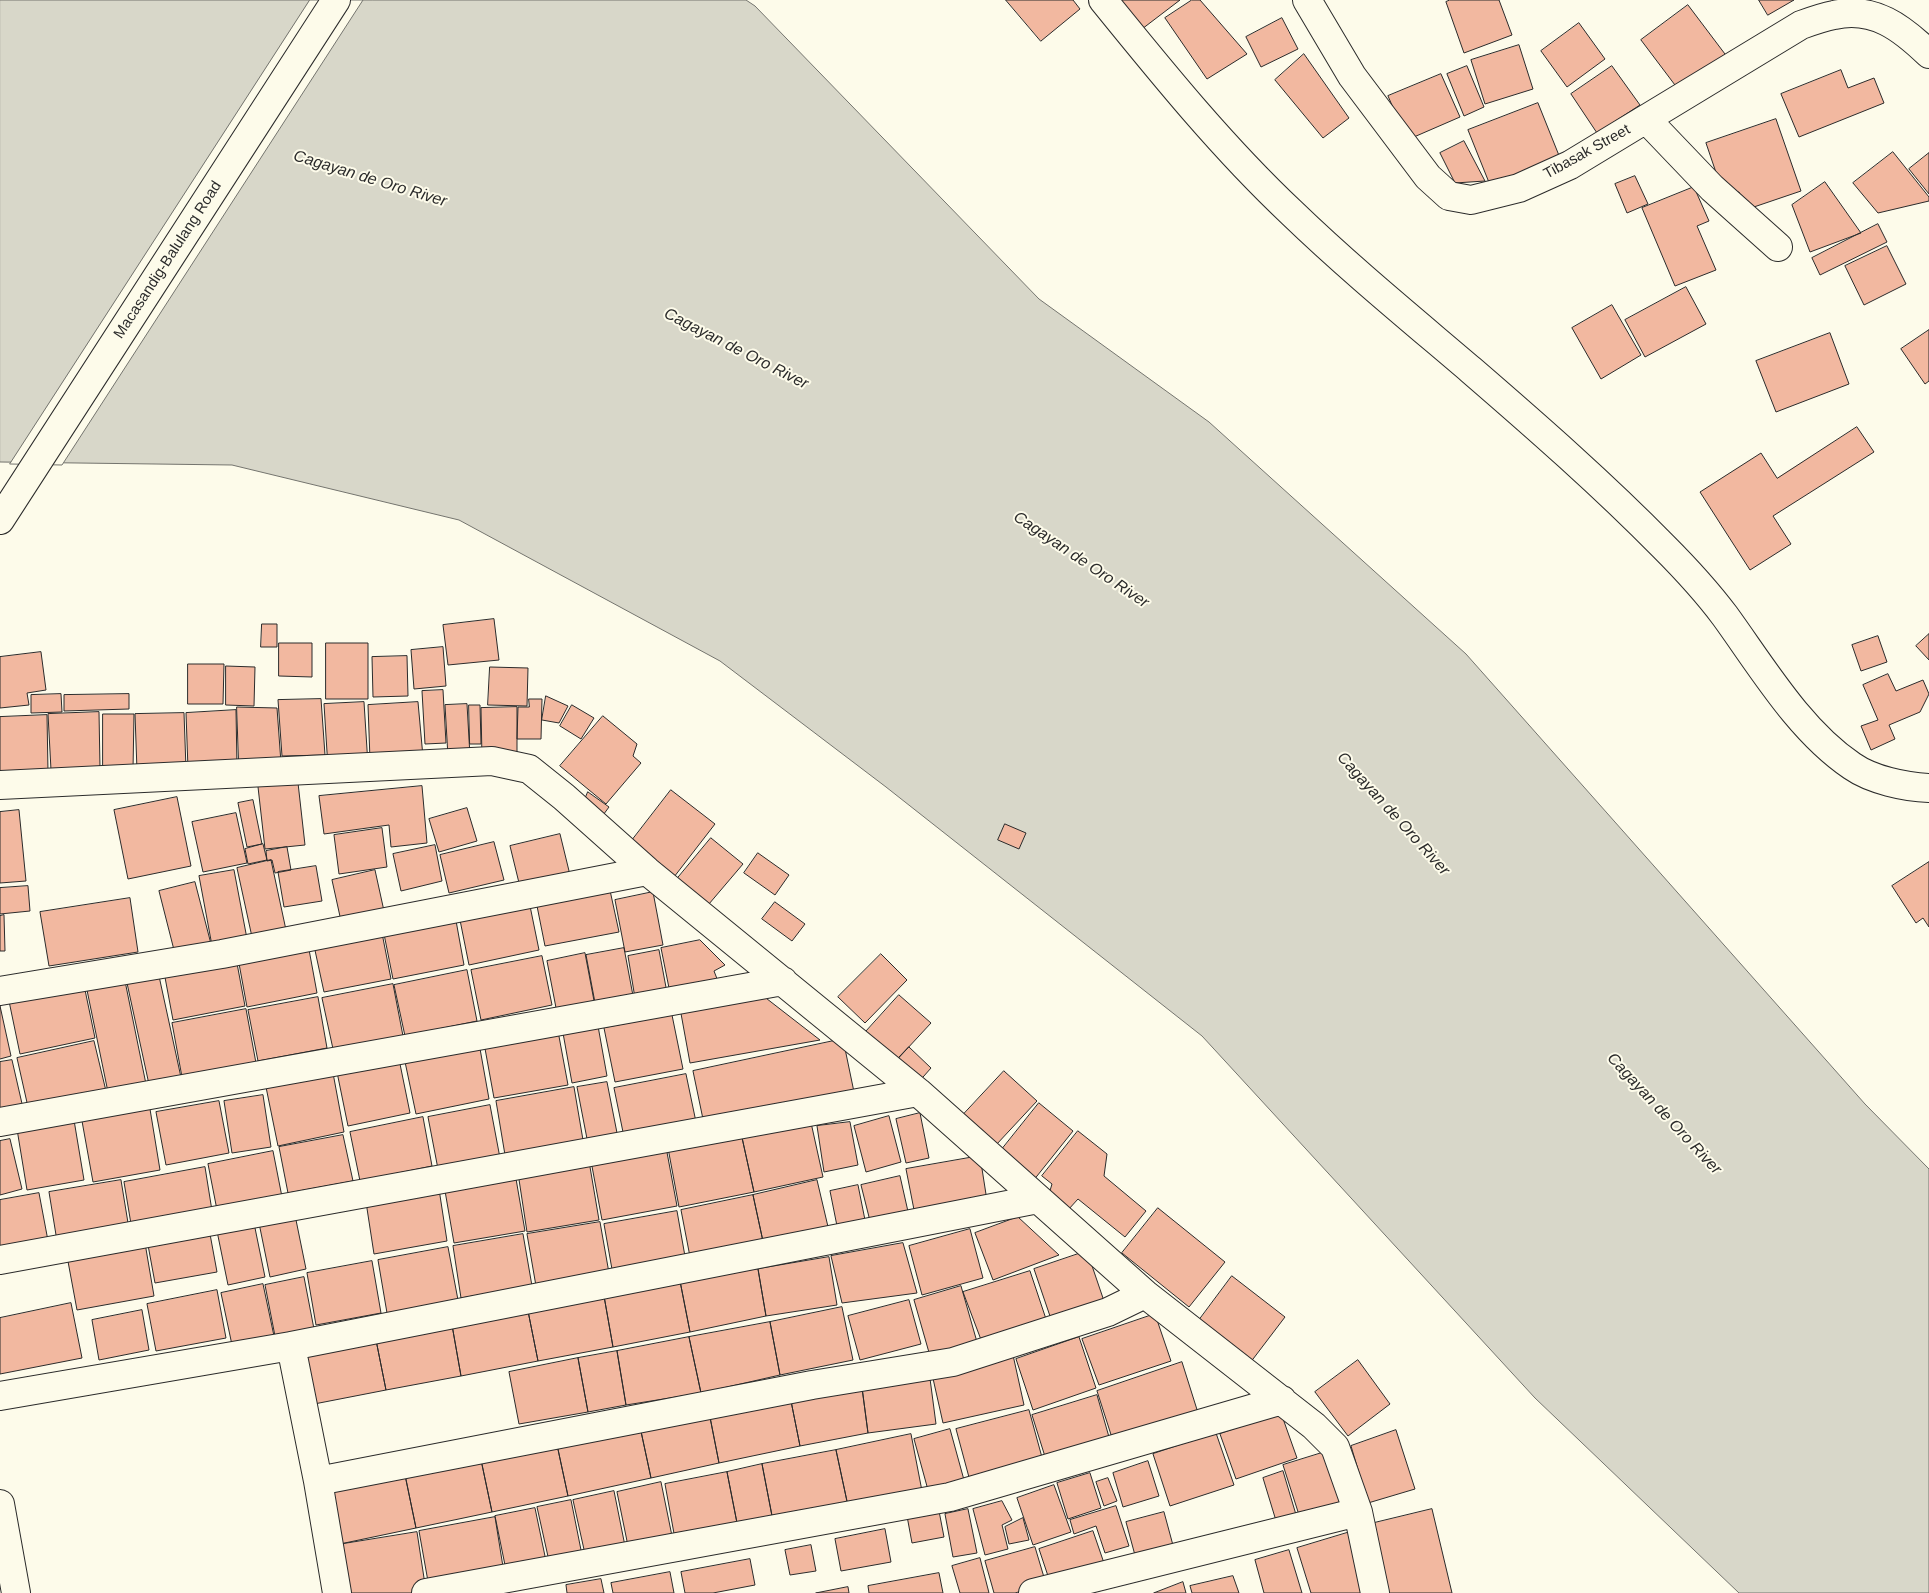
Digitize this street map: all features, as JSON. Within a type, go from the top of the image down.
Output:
[{"type":"street","name":"Macasandig-Balulang Road","points":[[0,520],[336,0]]},
{"type":"street","points":[[1103,0],[1150,58],[1217,135],[1291,212],[1374,288],[1603,486],[1666,549],[1722,613],[1771,682],[1813,732],[1853,767],[1892,784],[1929,788]]},
{"type":"street","name":"Tibasak Street","points":[[1307,0],[1352,76],[1428,177],[1449,196],[1470,200],[1519,188],[1570,165],[1801,25],[1836,14],[1863,13],[1885,20],[1907,34],[1929,54]]},
{"type":"street","points":[[1646,119],[1712,188],[1778,247]]},
{"type":"street","points":[[0,785],[492,761],[529,769],[564,797],[647,871],[918,1092],[1145,1294],[1314,1426],[1335,1447],[1358,1512],[1375,1593]]},
{"type":"street","points":[[0,991],[222,954],[647,871]]},
{"type":"street","points":[[0,1122],[783,981]]},
{"type":"street","points":[[0,1260],[918,1092]]},
{"type":"street","points":[[0,1396],[291,1346],[1038,1199]]},
{"type":"street","points":[[318,1481],[812,1385],[952,1362],[1108,1312],[1145,1294]]},
{"type":"street","points":[[291,1346],[318,1481],[337,1593]]},
{"type":"street","points":[[426,1593],[950,1496],[1282,1400]]},
{"type":"street","points":[[0,1504],[3,1536],[16,1593]]},
{"type":"street","points":[[1033,1593],[1358,1512]]},
{"type":"water","name":"Cagayan de Oro River","points":[[0,0],[746,0],[755,6],[1039,299],[1209,422],[1466,654],[1865,1104],[1929,1169],[1929,1593],[1739,1593],[1535,1398],[1202,1036],[886,787],[720,661],[459,520],[232,465],[0,462]]},
{"type":"pier","points":[[310,0],[363,0],[62,465],[10,464]]},
{"type":"building","points":[[1006,0],[1073,0],[1080,9],[1041,41]]},
{"type":"building","points":[[1120,0],[1180,0],[1142,29]]},
{"type":"building","points":[[1192,0],[1200,0],[1247,54],[1207,79],[1165,18]]},
{"type":"building","points":[[1450,0],[1499,0],[1512,35],[1464,53],[1446,2]]},
{"type":"building","points":[[1759,0],[1794,0],[1768,15]]},
{"type":"building","points":[[1688,5],[1728,58],[1681,93],[1641,40]]},
{"type":"building","points":[[1282,18],[1298,49],[1261,67],[1246,37]]},
{"type":"building","points":[[1579,23],[1605,59],[1567,87],[1541,51]]},
{"type":"building","points":[[1519,45],[1533,89],[1485,104],[1471,60]]},
{"type":"building","points":[[1304,54],[1349,118],[1323,138],[1275,80]]},
{"type":"building","points":[[1467,66],[1484,107],[1464,116],[1447,74]]},
{"type":"building","points":[[1612,66],[1640,105],[1597,133],[1571,94]]},
{"type":"building","points":[[1841,70],[1848,88],[1874,78],[1884,103],[1799,137],[1781,94]]},
{"type":"building","points":[[1441,74],[1460,117],[1407,140],[1388,96]]},
{"type":"building","points":[[1538,103],[1560,158],[1490,185],[1468,130]]},
{"type":"building","points":[[1776,119],[1801,191],[1745,210],[1739,192],[1724,196],[1706,143]]},
{"type":"building","points":[[1464,141],[1485,181],[1455,183],[1440,153]]},
{"type":"building","points":[[1893,152],[1929,197],[1929,201],[1878,213],[1853,183]]},
{"type":"building","points":[[1929,153],[1929,194],[1909,169]]},
{"type":"building","points":[[1635,176],[1648,204],[1627,213],[1615,184]]},
{"type":"building","points":[[1825,182],[1861,233],[1810,252],[1792,205]]},
{"type":"building","points":[[1694,187],[1709,221],[1697,226],[1716,270],[1675,286],[1642,208]]},
{"type":"building","points":[[1878,224],[1887,242],[1820,275],[1812,258]]},
{"type":"building","points":[[1887,246],[1906,284],[1864,305],[1845,266]]},
{"type":"building","points":[[1686,287],[1706,324],[1645,357],[1625,320]]},
{"type":"building","points":[[1612,305],[1641,355],[1601,379],[1572,328]]},
{"type":"building","points":[[1929,330],[1929,381],[1925,384],[1901,349]]},
{"type":"building","points":[[1830,333],[1849,384],[1776,412],[1756,361]]},
{"type":"building","points":[[1857,427],[1874,452],[1773,516],[1791,544],[1750,570],[1700,492],[1761,453],[1777,478]]},
{"type":"building","points":[[494,619],[499,660],[448,665],[443,625]]},
{"type":"building","points":[[262,624],[277,624],[277,647],[261,647]]},
{"type":"building","points":[[1929,634],[1929,660],[1916,646]]},
{"type":"building","points":[[1878,636],[1887,662],[1861,671],[1852,645]]},
{"type":"building","points":[[279,643],[312,643],[312,677],[279,676]]},
{"type":"building","points":[[326,643],[368,643],[368,699],[326,699]]},
{"type":"building","points":[[443,647],[446,686],[414,689],[411,650]]},
{"type":"building","points":[[41,652],[46,690],[27,693],[29,705],[0,708],[0,657]]},
{"type":"building","points":[[407,656],[408,696],[373,697],[372,657]]},
{"type":"building","points":[[188,664],[224,664],[223,704],[188,704]]},
{"type":"building","points":[[226,666],[255,667],[254,706],[226,705]]},
{"type":"building","points":[[490,667],[528,668],[527,706],[488,705]]},
{"type":"building","points":[[1888,674],[1896,691],[1923,680],[1929,694],[1920,712],[1889,725],[1895,739],[1871,750],[1861,726],[1878,720],[1863,685]]},
{"type":"building","points":[[443,690],[446,743],[425,744],[422,691]]},
{"type":"building","points":[[61,694],[62,712],[31,713],[31,695]]},
{"type":"building","points":[[129,694],[129,709],[64,711],[64,695]]},
{"type":"building","points":[[546,696],[568,706],[559,723],[542,720]]},
{"type":"building","points":[[321,699],[325,755],[282,756],[278,700]]},
{"type":"building","points":[[529,699],[542,699],[541,739],[517,739],[518,707],[529,707]]},
{"type":"building","points":[[364,702],[368,765],[328,768],[324,704]]},
{"type":"building","points":[[418,702],[423,757],[370,760],[368,705]]},
{"type":"building","points":[[467,704],[470,756],[448,757],[445,705]]},
{"type":"building","points":[[469,705],[480,705],[481,744],[470,744]]},
{"type":"building","points":[[572,705],[594,718],[581,739],[560,726]]},
{"type":"building","points":[[237,707],[277,708],[281,763],[239,764]]},
{"type":"building","points":[[517,707],[517,759],[482,759],[481,708]]},
{"type":"building","points":[[236,710],[237,767],[188,769],[186,713]]},
{"type":"building","points":[[99,712],[100,768],[51,770],[48,714]]},
{"type":"building","points":[[184,713],[186,769],[137,771],[135,714]]},
{"type":"building","points":[[103,714],[134,714],[133,770],[103,770]]},
{"type":"building","points":[[47,715],[48,772],[0,774],[0,717]]},
{"type":"building","points":[[603,716],[637,744],[633,756],[641,763],[606,804],[560,766]]},
{"type":"building","points":[[297,774],[305,845],[265,849],[257,778]]},
{"type":"building","points":[[422,786],[427,843],[391,847],[389,825],[324,834],[319,796]]},
{"type":"building","points":[[671,790],[715,824],[674,877],[630,843]]},
{"type":"building","points":[[588,792],[609,807],[598,822],[581,809]]},
{"type":"building","points":[[177,797],[191,866],[128,879],[114,810]]},
{"type":"building","points":[[253,800],[262,844],[247,847],[238,803]]},
{"type":"building","points":[[467,808],[477,841],[439,852],[429,819]]},
{"type":"building","points":[[19,810],[26,881],[0,883],[0,812]]},
{"type":"building","points":[[236,813],[247,863],[203,872],[192,822]]},
{"type":"building","points":[[1005,824],[1026,833],[1019,849],[998,840]]},
{"type":"building","points":[[382,828],[387,867],[339,874],[334,835]]},
{"type":"building","points":[[560,834],[570,875],[520,887],[510,846]]},
{"type":"building","points":[[711,838],[743,864],[703,911],[672,885]]},
{"type":"building","points":[[494,842],[504,880],[449,893],[440,855]]},
{"type":"building","points":[[263,844],[267,860],[248,864],[245,849]]},
{"type":"building","points":[[435,845],[442,881],[401,891],[393,854]]},
{"type":"building","points":[[287,847],[291,870],[275,873],[272,860],[267,861],[266,851]]},
{"type":"building","points":[[758,853],[789,875],[775,895],[744,873]]},
{"type":"building","points":[[271,860],[286,930],[252,937],[237,868]]},
{"type":"building","points":[[1929,862],[1929,927],[1923,918],[1916,923],[1892,886]]},
{"type":"building","points":[[316,866],[322,901],[284,907],[278,872]]},
{"type":"building","points":[[234,870],[248,944],[213,951],[199,876]]},
{"type":"building","points":[[375,870],[384,911],[341,921],[332,880]]},
{"type":"building","points":[[608,881],[619,932],[545,946],[535,896]]},
{"type":"building","points":[[195,882],[211,944],[175,954],[159,891]]},
{"type":"building","points":[[28,886],[30,911],[0,914],[0,888]]},
{"type":"building","points":[[653,892],[663,945],[625,952],[615,900]]},
{"type":"building","points":[[130,898],[138,952],[49,966],[40,912]]},
{"type":"building","points":[[529,901],[539,950],[469,965],[459,915]]},
{"type":"building","points":[[775,902],[805,924],[792,941],[762,919]]},
{"type":"building","points":[[4,915],[5,951],[0,951],[0,916]]},
{"type":"building","points":[[455,915],[464,965],[393,979],[383,929]]},
{"type":"building","points":[[381,928],[391,979],[324,992],[313,941]]},
{"type":"building","points":[[700,940],[725,965],[714,971],[721,989],[671,998],[661,948]]},
{"type":"building","points":[[308,944],[317,993],[247,1007],[238,958]]},
{"type":"building","points":[[624,948],[634,1001],[596,1008],[586,955]]},
{"type":"building","points":[[659,950],[668,998],[636,1004],[628,956]]},
{"type":"building","points":[[585,953],[595,1006],[557,1013],[547,961]]},
{"type":"building","points":[[881,954],[907,980],[865,1023],[838,997]]},
{"type":"building","points":[[542,956],[552,1005],[481,1020],[471,970]]},
{"type":"building","points":[[236,958],[245,1006],[173,1020],[164,972]]},
{"type":"building","points":[[467,970],[477,1021],[405,1036],[394,985]]},
{"type":"building","points":[[159,976],[182,1082],[150,1089],[127,983]]},
{"type":"building","points":[[125,981],[147,1089],[109,1097],[87,990]]},
{"type":"building","points":[[393,984],[403,1036],[333,1049],[322,998]]},
{"type":"building","points":[[84,985],[95,1038],[20,1054],[9,1001]]},
{"type":"building","points":[[762,995],[820,1040],[690,1063],[680,1008]]},
{"type":"building","points":[[899,995],[931,1023],[893,1064],[862,1036]]},
{"type":"building","points":[[318,997],[327,1048],[258,1061],[248,1010]]},
{"type":"building","points":[[0,1006],[11,1056],[0,1059]]},
{"type":"building","points":[[246,1009],[256,1063],[182,1077],[172,1023]]},
{"type":"building","points":[[672,1015],[683,1069],[615,1082],[604,1028]]},
{"type":"building","points":[[598,1026],[607,1076],[572,1083],[563,1033]]},
{"type":"building","points":[[558,1031],[568,1085],[494,1098],[484,1043]]},
{"type":"building","points":[[843,1039],[854,1092],[704,1124],[693,1071]]},
{"type":"building","points":[[94,1041],[106,1091],[28,1107],[17,1058]]},
{"type":"building","points":[[479,1043],[489,1099],[416,1114],[404,1057]]},
{"type":"building","points":[[909,1047],[931,1068],[916,1085],[893,1064]]},
{"type":"building","points":[[399,1059],[410,1113],[348,1126],[337,1072]]},
{"type":"building","points":[[12,1060],[23,1108],[0,1113],[0,1062]]},
{"type":"building","points":[[1004,1071],[1037,1101],[996,1145],[963,1115]]},
{"type":"building","points":[[333,1073],[344,1132],[278,1146],[266,1087]]},
{"type":"building","points":[[686,1074],[696,1122],[624,1137],[614,1088]]},
{"type":"building","points":[[607,1082],[618,1138],[588,1144],[577,1087]]},
{"type":"building","points":[[574,1087],[583,1140],[505,1155],[496,1101]]},
{"type":"building","points":[[263,1095],[271,1147],[232,1153],[224,1101]]},
{"type":"building","points":[[219,1101],[229,1153],[166,1165],[156,1112]]},
{"type":"building","points":[[1039,1103],[1073,1131],[1033,1181],[999,1153]]},
{"type":"building","points":[[490,1105],[500,1158],[438,1169],[428,1117]]},
{"type":"building","points":[[150,1109],[160,1170],[93,1182],[82,1121]]},
{"type":"building","points":[[920,1113],[929,1158],[906,1163],[896,1119]]},
{"type":"building","points":[[889,1116],[901,1162],[866,1172],[854,1126]]},
{"type":"building","points":[[423,1117],[432,1166],[360,1181],[350,1132]]},
{"type":"building","points":[[810,1118],[823,1177],[754,1192],[741,1133]]},
{"type":"building","points":[[74,1120],[84,1180],[27,1190],[17,1129]]},
{"type":"building","points":[[850,1122],[858,1165],[824,1172],[817,1126]]},
{"type":"building","points":[[1078,1131],[1107,1154],[1104,1176],[1146,1211],[1125,1237],[1078,1199],[1068,1210],[1049,1194],[1052,1184],[1042,1176]]},
{"type":"building","points":[[741,1133],[754,1192],[679,1207],[668,1148]]},
{"type":"building","points":[[343,1135],[353,1181],[288,1193],[279,1147]]},
{"type":"building","points":[[10,1139],[22,1189],[0,1195],[0,1141]]},
{"type":"building","points":[[666,1147],[677,1206],[602,1220],[591,1161]]},
{"type":"building","points":[[273,1151],[283,1202],[218,1215],[208,1164]]},
{"type":"building","points":[[980,1156],[988,1207],[916,1220],[906,1169]]},
{"type":"building","points":[[589,1161],[599,1220],[527,1232],[518,1173]]},
{"type":"building","points":[[205,1167],[213,1217],[132,1230],[124,1182]]},
{"type":"building","points":[[515,1173],[525,1231],[454,1243],[444,1185]]},
{"type":"building","points":[[900,1176],[909,1216],[871,1225],[861,1185]]},
{"type":"building","points":[[121,1180],[129,1229],[57,1241],[49,1192]]},
{"type":"building","points":[[817,1180],[829,1231],[764,1246],[753,1195]]},
{"type":"building","points":[[858,1185],[866,1225],[838,1231],[830,1191]]},
{"type":"building","points":[[439,1189],[447,1241],[374,1254],[366,1202]]},
{"type":"building","points":[[39,1193],[49,1246],[0,1255],[0,1200]]},
{"type":"building","points":[[753,1195],[764,1246],[691,1262],[681,1210]]},
{"type":"building","points":[[1158,1208],[1225,1262],[1189,1307],[1122,1253]]},
{"type":"building","points":[[677,1211],[686,1262],[613,1275],[604,1224]]},
{"type":"building","points":[[295,1215],[306,1269],[270,1277],[259,1223]]},
{"type":"building","points":[[1018,1217],[1059,1255],[993,1280],[975,1233]]},
{"type":"building","points":[[600,1222],[609,1273],[536,1286],[527,1234]]},
{"type":"building","points":[[254,1223],[265,1277],[228,1285],[217,1231]]},
{"type":"building","points":[[970,1229],[983,1278],[922,1295],[909,1246]]},
{"type":"building","points":[[210,1234],[217,1272],[155,1283],[148,1245]]},
{"type":"building","points":[[523,1234],[532,1286],[461,1298],[453,1246]]},
{"type":"building","points":[[145,1243],[154,1296],[77,1310],[67,1256]]},
{"type":"building","points":[[903,1243],[917,1293],[842,1303],[831,1256]]},
{"type":"building","points":[[448,1247],[458,1300],[387,1313],[378,1260]]},
{"type":"building","points":[[1087,1251],[1105,1304],[1052,1322],[1034,1269]]},
{"type":"building","points":[[829,1257],[837,1305],[766,1316],[758,1269]]},
{"type":"building","points":[[372,1261],[381,1313],[316,1325],[307,1273]]},
{"type":"building","points":[[758,1269],[766,1316],[690,1332],[680,1281]]},
{"type":"building","points":[[1030,1271],[1046,1319],[983,1345],[963,1292]]},
{"type":"building","points":[[1232,1276],[1285,1317],[1250,1363],[1197,1323]]},
{"type":"building","points":[[304,1277],[314,1329],[275,1336],[265,1285]]},
{"type":"building","points":[[680,1281],[690,1332],[613,1347],[604,1296]]},
{"type":"building","points":[[263,1284],[274,1336],[232,1345],[221,1293]]},
{"type":"building","points":[[961,1286],[979,1349],[932,1363],[914,1300]]},
{"type":"building","points":[[217,1290],[226,1338],[156,1351],[147,1304]]},
{"type":"building","points":[[604,1296],[613,1347],[538,1361],[528,1311]]},
{"type":"building","points":[[909,1300],[921,1344],[860,1360],[848,1316]]},
{"type":"building","points":[[71,1303],[82,1358],[0,1374],[0,1318]]},
{"type":"building","points":[[842,1307],[853,1360],[780,1375],[770,1322]]},
{"type":"building","points":[[142,1310],[149,1350],[99,1360],[92,1320]]},
{"type":"building","points":[[528,1311],[538,1361],[461,1376],[452,1325]]},
{"type":"building","points":[[1155,1314],[1171,1361],[1099,1385],[1082,1339]]},
{"type":"building","points":[[770,1322],[780,1375],[701,1393],[689,1337]]},
{"type":"building","points":[[452,1325],[461,1376],[386,1390],[376,1340]]},
{"type":"building","points":[[689,1337],[701,1393],[626,1405],[617,1351]]},
{"type":"building","points":[[1079,1337],[1096,1388],[1033,1410],[1016,1359]]},
{"type":"building","points":[[376,1340],[386,1390],[309,1405],[300,1354]]},
{"type":"building","points":[[617,1351],[626,1405],[588,1412],[578,1358]]},
{"type":"building","points":[[1013,1355],[1024,1405],[943,1423],[932,1374]]},
{"type":"building","points":[[578,1358],[588,1412],[519,1424],[509,1372]]},
{"type":"building","points":[[1358,1360],[1390,1404],[1348,1436],[1315,1392]]},
{"type":"building","points":[[1182,1362],[1199,1416],[1114,1444],[1097,1391]]},
{"type":"building","points":[[929,1371],[936,1424],[868,1433],[861,1380]]},
{"type":"building","points":[[861,1380],[868,1433],[800,1446],[789,1391]]},
{"type":"building","points":[[789,1391],[800,1446],[719,1463],[708,1407]]},
{"type":"building","points":[[1097,1395],[1111,1444],[1047,1463],[1032,1415]]},
{"type":"building","points":[[708,1407],[719,1463],[651,1478],[639,1422]]},
{"type":"building","points":[[1029,1410],[1043,1461],[970,1481],[956,1429]]},
{"type":"building","points":[[1281,1413],[1297,1458],[1236,1479],[1220,1434]]},
{"type":"building","points":[[639,1422],[651,1478],[568,1496],[556,1440]]},
{"type":"building","points":[[950,1429],[964,1480],[928,1490],[914,1439]]},
{"type":"building","points":[[1396,1430],[1415,1489],[1368,1503],[1351,1446]]},
{"type":"building","points":[[1216,1433],[1234,1485],[1170,1506],[1153,1454]]},
{"type":"building","points":[[911,1434],[922,1491],[848,1506],[836,1450]]},
{"type":"building","points":[[556,1440],[568,1496],[492,1512],[480,1455]]},
{"type":"building","points":[[1341,1447],[1358,1499],[1300,1518],[1283,1465]]},
{"type":"building","points":[[836,1450],[848,1506],[773,1521],[762,1464]]},
{"type":"building","points":[[480,1455],[492,1512],[416,1528],[404,1470]]},
{"type":"building","points":[[1148,1461],[1159,1496],[1123,1507],[1113,1473]]},
{"type":"building","points":[[762,1464],[773,1521],[738,1528],[727,1472]]},
{"type":"building","points":[[404,1470],[416,1528],[340,1544],[328,1485]]},
{"type":"building","points":[[1283,1471],[1297,1518],[1277,1524],[1263,1478]]},
{"type":"building","points":[[727,1472],[738,1528],[675,1539],[665,1484]]},
{"type":"building","points":[[1090,1473],[1101,1508],[1068,1519],[1057,1483]]},
{"type":"building","points":[[1108,1478],[1117,1501],[1104,1506],[1096,1482]]},
{"type":"building","points":[[661,1482],[672,1536],[628,1546],[617,1492]]},
{"type":"building","points":[[1054,1485],[1071,1532],[1033,1545],[1017,1498]]},
{"type":"building","points":[[614,1491],[625,1546],[585,1554],[573,1500]]},
{"type":"building","points":[[571,1500],[582,1555],[549,1561],[537,1507]]},
{"type":"building","points":[[1002,1501],[1012,1520],[1002,1525],[1008,1549],[985,1555],[973,1509]]},
{"type":"building","points":[[1116,1506],[1129,1546],[1105,1553],[1096,1526],[1074,1534],[1070,1520]]},
{"type":"building","points":[[535,1508],[546,1561],[506,1570],[495,1516]]},
{"type":"building","points":[[968,1509],[977,1553],[953,1557],[945,1514]]},
{"type":"building","points":[[1432,1509],[1452,1593],[1386,1593],[1370,1524]]},
{"type":"building","points":[[939,1511],[944,1537],[912,1543],[907,1516]]},
{"type":"building","points":[[1164,1512],[1174,1549],[1136,1559],[1126,1522]]},
{"type":"building","points":[[495,1517],[504,1573],[429,1587],[419,1531]]},
{"type":"building","points":[[1023,1518],[1029,1540],[1009,1544],[1005,1527]]},
{"type":"building","points":[[885,1529],[891,1562],[841,1571],[835,1539]]},
{"type":"building","points":[[1093,1531],[1105,1566],[1051,1585],[1039,1549]]},
{"type":"building","points":[[417,1532],[426,1591],[412,1593],[345,1593],[337,1545]]},
{"type":"building","points":[[1350,1532],[1368,1590],[1360,1593],[1311,1593],[1297,1548]]},
{"type":"building","points":[[811,1545],[816,1571],[790,1575],[785,1550]]},
{"type":"building","points":[[1035,1547],[1046,1584],[1015,1593],[994,1593],[985,1561]]},
{"type":"building","points":[[1289,1550],[1302,1593],[1264,1593],[1255,1560]]},
{"type":"building","points":[[980,1558],[989,1593],[960,1593],[952,1566]]},
{"type":"building","points":[[750,1559],[755,1585],[713,1593],[685,1593],[681,1572]]},
{"type":"building","points":[[670,1572],[674,1593],[613,1593],[611,1583]]},
{"type":"building","points":[[939,1573],[943,1593],[869,1593],[868,1586]]},
{"type":"building","points":[[1233,1576],[1239,1593],[1192,1593],[1190,1586]]},
{"type":"building","points":[[601,1579],[604,1593],[567,1593],[566,1585]]},
{"type":"building","points":[[1183,1582],[1186,1593],[1154,1593]]},
{"type":"building","points":[[848,1587],[849,1593],[816,1593]]}]
